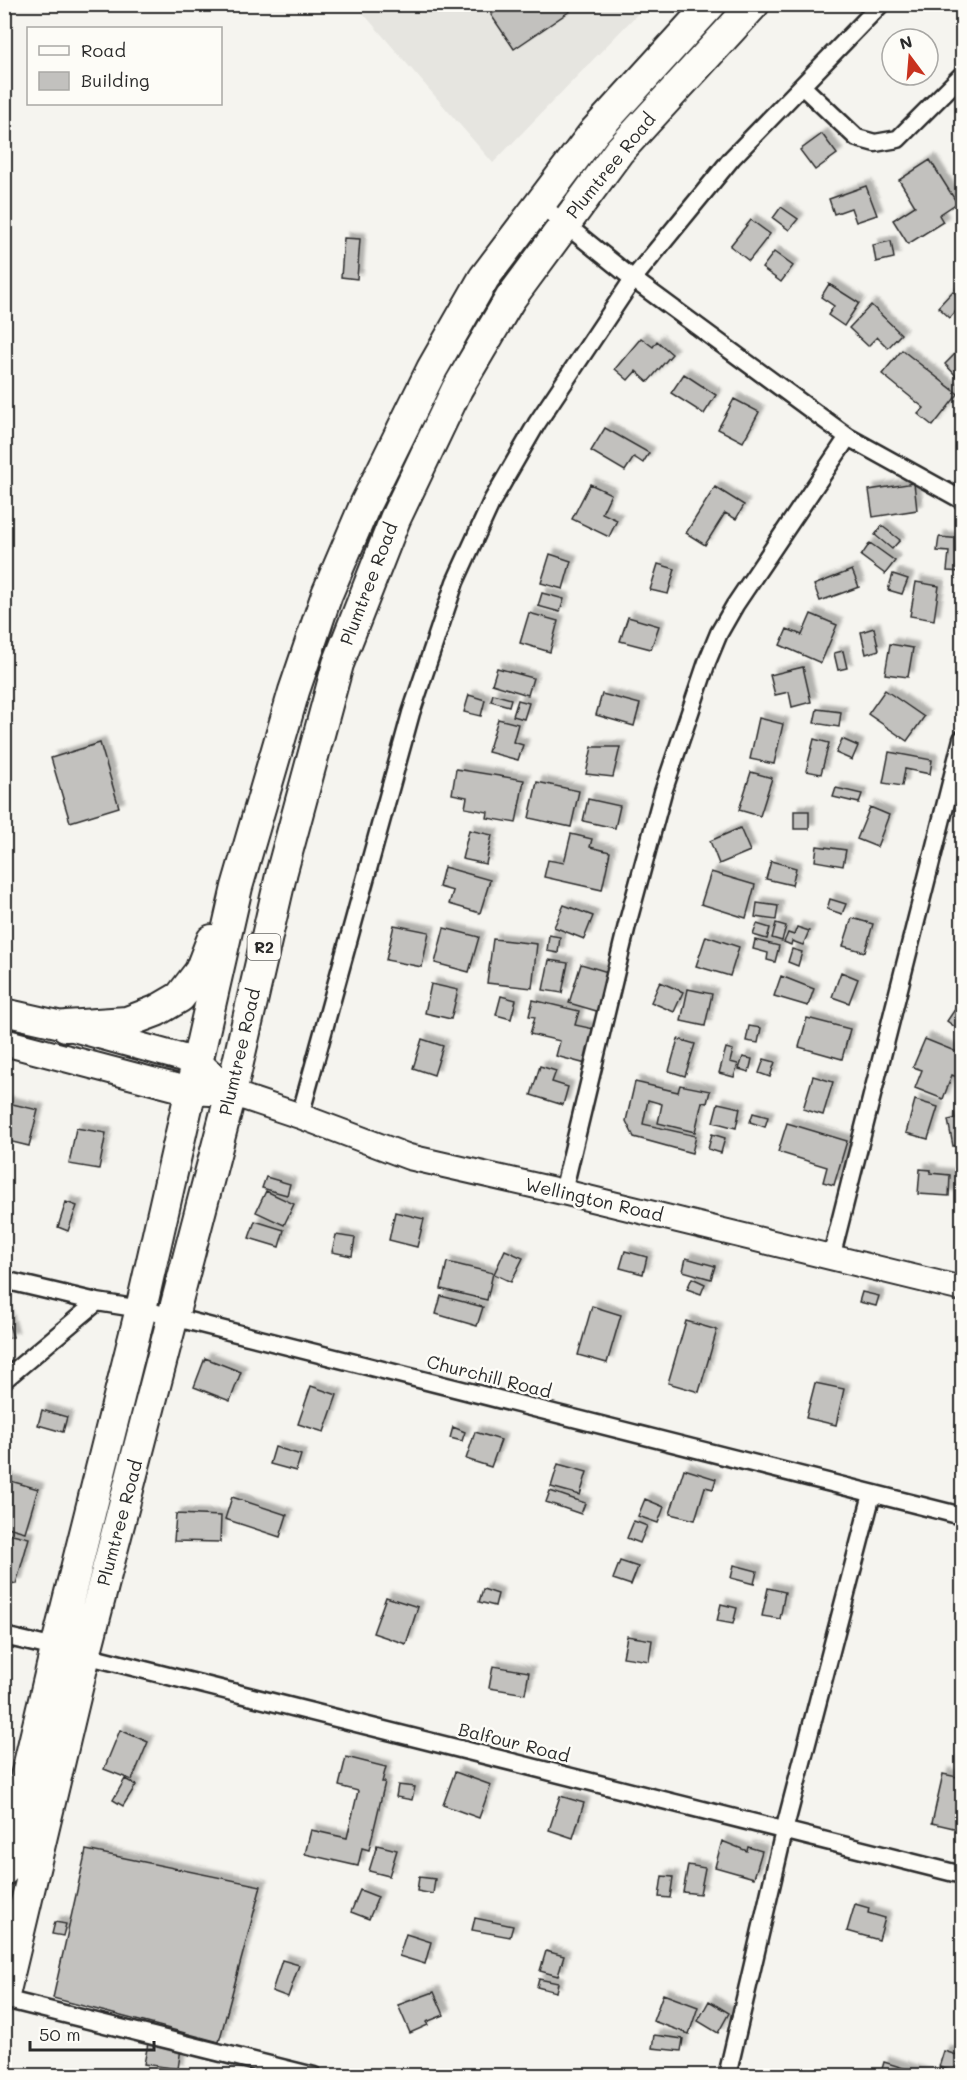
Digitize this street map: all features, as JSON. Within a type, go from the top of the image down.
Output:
[{"type":"highway","name":"Plumtree Road","points":[[4,1870],[56,1649],[141,1309],[237,886],[298,680],[327,594],[365,505],[432,369],[484,278],[595,131],[711,4]]},
{"type":"highway","name":"Plumtree Road","points":[[4,1997],[85,1655],[231,1093],[282,871],[342,654],[395,519],[457,389],[510,299],[619,151],[754,4]]},
{"type":"highway","points":[[66,1026],[127,1022],[156,1011],[180,997],[200,971],[237,886]]},
{"type":"main road","points":[[4,1012],[66,1026],[198,1062],[231,1093]]},
{"type":"main road","points":[[4,1042],[190,1090],[231,1093]]},
{"type":"main road","name":"Wellington Road","points":[[231,1093],[409,1157],[963,1289]]},
{"type":"street","points":[[300,1116],[411,713],[455,582],[492,501],[537,423],[633,279],[732,158],[881,4]]},
{"type":"street","points":[[802,86],[857,138],[875,142],[898,140],[963,75]]},
{"type":"street","points":[[540,204],[633,279],[848,437],[963,500]]},
{"type":"street","points":[[563,1192],[627,925],[663,792],[707,662],[719,633],[735,605],[848,437]]},
{"type":"street","points":[[831,1258],[963,739]]},
{"type":"street","name":"Churchill Road","points":[[4,1280],[174,1317],[963,1516]]},
{"type":"street","points":[[4,1380],[97,1302]]},
{"type":"street","points":[[727,2076],[784,1831],[872,1494]]},
{"type":"street","name":"Balfour Road","points":[[4,1636],[963,1875]]},
{"type":"street","points":[[4,1997],[314,2076]]},
{"type":"shaded area","points":[[356,5],[646,5],[493,163]]},
{"type":"building","points":[[506,4],[566,4],[570,11],[514,49],[491,15]]},
{"type":"building","points":[[822,134],[837,154],[815,170],[800,150]]},
{"type":"building","points":[[930,160],[957,203],[939,215],[943,222],[908,244],[893,220],[915,206],[899,180]]},
{"type":"building","points":[[866,186],[877,215],[856,222],[851,208],[834,214],[829,199]]},
{"type":"building","points":[[781,207],[798,219],[789,230],[773,218]]},
{"type":"building","points":[[751,220],[770,234],[749,261],[730,246]]},
{"type":"building","points":[[344,238],[360,239],[357,279],[341,277]]},
{"type":"building","points":[[891,241],[894,258],[876,262],[873,245]]},
{"type":"building","points":[[774,252],[793,266],[781,282],[762,268]]},
{"type":"building","points":[[829,284],[859,303],[844,326],[828,315],[834,306],[821,297]]},
{"type":"building","points":[[953,291],[962,300],[962,316],[957,310],[950,318],[938,307]]},
{"type":"building","points":[[871,305],[901,334],[888,348],[877,337],[868,346],[849,328]]},
{"type":"building","points":[[641,338],[653,347],[657,341],[672,354],[648,382],[636,371],[628,380],[615,369]]},
{"type":"building","points":[[962,347],[962,382],[945,364]]},
{"type":"building","points":[[902,350],[958,394],[933,426],[918,414],[924,408],[882,374]]},
{"type":"building","points":[[684,374],[716,395],[704,414],[671,393]]},
{"type":"building","points":[[734,399],[759,412],[743,442],[718,429]]},
{"type":"building","points":[[605,428],[649,453],[643,463],[634,457],[625,471],[591,451]]},
{"type":"building","points":[[914,483],[917,510],[873,517],[869,490]]},
{"type":"building","points":[[590,484],[611,494],[602,513],[617,520],[609,537],[572,519]]},
{"type":"building","points":[[715,487],[744,505],[736,519],[725,513],[705,545],[686,533]]},
{"type":"building","points":[[882,526],[900,540],[892,549],[875,535]]},
{"type":"building","points":[[939,537],[962,539],[962,572],[947,571],[949,552],[937,551]]},
{"type":"building","points":[[870,543],[895,561],[885,574],[861,556]]},
{"type":"building","points":[[550,554],[571,561],[563,589],[541,583]]},
{"type":"building","points":[[658,564],[675,569],[668,594],[650,590]]},
{"type":"building","points":[[852,570],[859,587],[820,601],[814,585]]},
{"type":"building","points":[[893,574],[908,579],[902,594],[888,590]]},
{"type":"building","points":[[916,582],[939,586],[934,620],[910,616]]},
{"type":"building","points":[[542,593],[564,599],[560,612],[538,606]]},
{"type":"building","points":[[529,613],[558,621],[550,652],[520,643]]},
{"type":"building","points":[[811,614],[837,625],[821,663],[780,645],[787,629],[802,635]]},
{"type":"building","points":[[628,617],[659,626],[651,649],[620,641]]},
{"type":"building","points":[[874,628],[879,650],[866,654],[861,632]]},
{"type":"building","points":[[890,644],[913,648],[908,677],[885,674]]},
{"type":"building","points":[[843,651],[847,668],[838,670],[834,653]]},
{"type":"building","points":[[803,667],[811,702],[792,707],[789,692],[775,695],[770,675]]},
{"type":"building","points":[[497,668],[533,678],[528,695],[492,684]]},
{"type":"building","points":[[885,690],[924,717],[907,741],[868,714]]},
{"type":"building","points":[[493,694],[511,699],[509,706],[491,701]]},
{"type":"building","points":[[602,694],[640,704],[634,726],[596,715]]},
{"type":"building","points":[[469,695],[485,700],[481,716],[464,712]]},
{"type":"building","points":[[518,700],[529,703],[524,719],[513,716]]},
{"type":"building","points":[[817,709],[841,712],[839,727],[814,723]]},
{"type":"building","points":[[759,718],[783,724],[774,764],[750,759]]},
{"type":"building","points":[[498,719],[518,724],[513,742],[523,745],[518,760],[488,752]]},
{"type":"building","points":[[814,739],[829,743],[821,774],[806,771]]},
{"type":"building","points":[[842,739],[858,746],[852,760],[836,753]]},
{"type":"building","points":[[100,743],[119,807],[70,822],[51,758]]},
{"type":"building","points":[[592,747],[620,747],[613,777],[586,774]]},
{"type":"building","points":[[889,752],[932,760],[930,774],[905,769],[902,786],[883,783]]},
{"type":"building","points":[[456,769],[524,780],[516,823],[487,818],[488,812],[465,808],[467,797],[452,794]]},
{"type":"building","points":[[751,772],[772,778],[760,816],[739,810]]},
{"type":"building","points":[[537,782],[579,791],[571,827],[529,818]]},
{"type":"building","points":[[836,788],[862,794],[859,803],[833,797]]},
{"type":"building","points":[[588,799],[620,806],[615,828],[583,821]]},
{"type":"building","points":[[870,807],[889,815],[877,847],[857,839]]},
{"type":"building","points":[[794,811],[809,811],[809,829],[794,829]]},
{"type":"building","points":[[740,828],[750,851],[719,864],[710,841]]},
{"type":"building","points":[[469,830],[492,835],[486,864],[462,859]]},
{"type":"building","points":[[571,834],[592,839],[590,847],[610,852],[602,890],[544,877],[548,860],[564,863]]},
{"type":"building","points":[[817,846],[846,850],[843,866],[815,861]]},
{"type":"building","points":[[771,861],[796,868],[792,885],[766,879]]},
{"type":"building","points":[[444,867],[490,880],[480,913],[449,904],[453,891],[439,887]]},
{"type":"building","points":[[711,872],[755,885],[746,918],[701,904]]},
{"type":"building","points":[[830,899],[846,904],[842,914],[827,909]]},
{"type":"building","points":[[757,903],[778,906],[776,920],[755,917]]},
{"type":"building","points":[[564,905],[593,916],[584,939],[554,927]]},
{"type":"building","points":[[852,918],[873,924],[865,952],[843,946]]},
{"type":"building","points":[[776,923],[786,926],[782,941],[772,938]]},
{"type":"building","points":[[757,924],[770,928],[767,939],[753,935]]},
{"type":"building","points":[[394,925],[429,932],[422,967],[386,960]]},
{"type":"building","points":[[797,927],[809,931],[803,945],[792,941],[791,945],[784,942],[788,933],[794,935]]},
{"type":"building","points":[[444,928],[479,937],[469,972],[435,963]]},
{"type":"building","points":[[549,935],[560,937],[558,953],[547,951]]},
{"type":"building","points":[[706,936],[739,947],[730,976],[696,966]]},
{"type":"building","points":[[493,939],[537,944],[532,988],[487,983]]},
{"type":"building","points":[[755,940],[779,946],[775,962],[767,960],[768,953],[753,949]]},
{"type":"building","points":[[792,949],[802,952],[798,966],[788,962]]},
{"type":"building","points":[[549,960],[568,963],[562,993],[543,990]]},
{"type":"building","points":[[581,964],[611,973],[600,1012],[569,1003]]},
{"type":"building","points":[[841,972],[858,979],[849,1003],[832,997]]},
{"type":"building","points":[[781,976],[814,989],[808,1006],[774,996]]},
{"type":"building","points":[[660,982],[683,992],[674,1012],[651,1002]]},
{"type":"building","points":[[431,984],[458,990],[451,1019],[425,1013]]},
{"type":"building","points":[[688,989],[712,994],[705,1026],[681,1021]]},
{"type":"building","points":[[501,996],[516,1000],[511,1019],[496,1015]]},
{"type":"building","points":[[962,999],[962,1032],[947,1021]]},
{"type":"building","points":[[533,1000],[579,1011],[575,1025],[594,1029],[586,1064],[556,1056],[560,1041],[530,1034],[535,1017],[529,1016]]},
{"type":"building","points":[[807,1018],[850,1029],[842,1059],[799,1047]]},
{"type":"building","points":[[749,1026],[761,1028],[758,1043],[746,1041]]},
{"type":"building","points":[[422,1039],[443,1046],[434,1075],[413,1068]]},
{"type":"building","points":[[678,1039],[695,1044],[685,1076],[669,1071]]},
{"type":"building","points":[[925,1039],[962,1054],[962,1063],[957,1077],[952,1075],[943,1099],[915,1088],[922,1070],[913,1067]]},
{"type":"building","points":[[726,1048],[733,1050],[730,1062],[738,1064],[734,1077],[719,1073]]},
{"type":"building","points":[[743,1057],[752,1059],[749,1072],[739,1069]]},
{"type":"building","points":[[764,1059],[775,1062],[770,1077],[759,1073]]},
{"type":"building","points":[[540,1066],[556,1071],[552,1082],[568,1087],[563,1105],[531,1095]]},
{"type":"building","points":[[813,1076],[833,1082],[823,1115],[803,1109]]},
{"type":"building","points":[[635,1082],[678,1092],[680,1085],[710,1091],[707,1103],[702,1102],[695,1132],[658,1123],[662,1104],[648,1100],[643,1124],[696,1136],[692,1153],[634,1137],[626,1121]]},
{"type":"building","points":[[915,1100],[938,1107],[928,1139],[906,1133]]},
{"type":"building","points":[[4,1102],[38,1110],[29,1146],[4,1140]]},
{"type":"building","points":[[718,1103],[740,1108],[736,1128],[713,1122]]},
{"type":"building","points":[[753,1113],[768,1117],[765,1127],[750,1122]]},
{"type":"building","points":[[962,1117],[962,1144],[953,1146],[948,1120]]},
{"type":"building","points":[[787,1123],[847,1141],[834,1185],[823,1182],[827,1167],[778,1152]]},
{"type":"building","points":[[76,1128],[106,1133],[99,1169],[69,1164]]},
{"type":"building","points":[[712,1134],[725,1138],[721,1153],[708,1149]]},
{"type":"building","points":[[920,1169],[931,1170],[930,1173],[950,1175],[949,1196],[918,1194]]},
{"type":"building","points":[[266,1177],[290,1184],[287,1195],[262,1188]]},
{"type":"building","points":[[266,1191],[294,1204],[284,1225],[256,1212]]},
{"type":"building","points":[[66,1202],[77,1206],[68,1231],[58,1227]]},
{"type":"building","points":[[395,1212],[424,1219],[417,1247],[389,1240]]},
{"type":"building","points":[[255,1221],[284,1230],[279,1247],[249,1238]]},
{"type":"building","points":[[336,1235],[355,1238],[352,1256],[332,1252]]},
{"type":"building","points":[[505,1250],[523,1258],[511,1282],[494,1274]]},
{"type":"building","points":[[625,1251],[647,1257],[643,1274],[620,1268]]},
{"type":"building","points":[[686,1258],[715,1266],[711,1279],[683,1271]]},
{"type":"building","points":[[447,1262],[493,1273],[487,1300],[441,1289]]},
{"type":"building","points":[[692,1278],[705,1284],[701,1294],[687,1289]]},
{"type":"building","points":[[862,1292],[879,1296],[876,1306],[859,1302]]},
{"type":"building","points":[[441,1296],[483,1307],[477,1326],[436,1314]]},
{"type":"building","points":[[592,1306],[621,1315],[607,1363],[578,1355]]},
{"type":"building","points":[[4,1308],[13,1337],[4,1339]]},
{"type":"building","points":[[686,1321],[717,1330],[699,1392],[668,1383]]},
{"type":"building","points":[[205,1358],[241,1372],[230,1401],[194,1387]]},
{"type":"building","points":[[815,1383],[844,1389],[836,1425],[806,1418]]},
{"type":"building","points":[[311,1386],[337,1395],[324,1432],[298,1424]]},
{"type":"building","points":[[42,1410],[67,1417],[63,1432],[38,1425]]},
{"type":"building","points":[[453,1427],[465,1432],[462,1441],[450,1438]]},
{"type":"building","points":[[475,1432],[501,1440],[491,1467],[466,1459]]},
{"type":"building","points":[[275,1447],[301,1455],[296,1471],[270,1464]]},
{"type":"building","points":[[558,1464],[587,1472],[580,1495],[551,1487]]},
{"type":"building","points":[[684,1469],[716,1479],[713,1489],[705,1487],[695,1520],[670,1514]]},
{"type":"building","points":[[4,1479],[38,1489],[25,1532],[4,1526]]},
{"type":"building","points":[[550,1491],[585,1503],[581,1514],[546,1502]]},
{"type":"building","points":[[232,1497],[287,1515],[280,1537],[225,1519]]},
{"type":"building","points":[[645,1499],[664,1507],[658,1523],[638,1516]]},
{"type":"building","points":[[176,1514],[221,1516],[220,1542],[174,1541]]},
{"type":"building","points":[[634,1521],[647,1526],[640,1543],[627,1538]]},
{"type":"building","points":[[4,1532],[29,1538],[16,1584],[4,1581]]},
{"type":"building","points":[[620,1561],[638,1567],[631,1585],[613,1579]]},
{"type":"building","points":[[734,1565],[757,1571],[754,1584],[731,1578]]},
{"type":"building","points":[[768,1588],[785,1592],[780,1619],[762,1616]]},
{"type":"building","points":[[483,1589],[498,1594],[495,1606],[479,1602]]},
{"type":"building","points":[[386,1597],[418,1607],[406,1644],[373,1633]]},
{"type":"building","points":[[721,1604],[737,1608],[733,1624],[717,1621]]},
{"type":"building","points":[[627,1636],[652,1640],[649,1661],[623,1657]]},
{"type":"building","points":[[493,1666],[529,1672],[525,1694],[489,1688]]},
{"type":"building","points":[[120,1730],[148,1742],[132,1780],[104,1769]]},
{"type":"building","points":[[346,1757],[386,1767],[382,1782],[385,1782],[369,1850],[362,1848],[358,1866],[305,1854],[311,1830],[347,1838],[358,1791],[339,1786]]},
{"type":"building","points":[[455,1772],[491,1785],[479,1818],[443,1805]]},
{"type":"building","points":[[943,1774],[962,1778],[962,1808],[958,1829],[932,1823]]},
{"type":"building","points":[[125,1779],[136,1785],[123,1806],[113,1800]]},
{"type":"building","points":[[398,1785],[415,1787],[412,1800],[396,1797]]},
{"type":"building","points":[[560,1796],[584,1803],[573,1838],[549,1830]]},
{"type":"building","points":[[722,1841],[747,1851],[748,1847],[762,1851],[754,1878],[715,1867]]},
{"type":"building","points":[[377,1845],[397,1850],[389,1876],[369,1871]]},
{"type":"building","points":[[86,1850],[261,1886],[219,2042],[53,1998]]},
{"type":"building","points":[[688,1865],[705,1868],[700,1894],[683,1892]]},
{"type":"building","points":[[662,1876],[673,1877],[670,1898],[659,1897]]},
{"type":"building","points":[[419,1877],[435,1879],[433,1894],[417,1891]]},
{"type":"building","points":[[360,1890],[378,1897],[369,1919],[351,1912]]},
{"type":"building","points":[[855,1904],[869,1908],[868,1913],[885,1918],[879,1940],[847,1931]]},
{"type":"building","points":[[475,1918],[513,1926],[510,1937],[472,1930]]},
{"type":"building","points":[[55,1922],[66,1924],[63,1936],[52,1934]]},
{"type":"building","points":[[406,1934],[431,1942],[425,1964],[399,1956]]},
{"type":"building","points":[[546,1951],[564,1956],[558,1976],[540,1971]]},
{"type":"building","points":[[282,1960],[299,1965],[288,1997],[272,1991]]},
{"type":"building","points":[[539,1979],[558,1983],[556,1992],[537,1987]]},
{"type":"building","points":[[434,1992],[444,2015],[426,2022],[428,2025],[410,2033],[398,2005]]},
{"type":"building","points":[[663,1994],[698,2007],[689,2034],[653,2021]]},
{"type":"building","points":[[709,2001],[729,2013],[718,2033],[698,2021]]},
{"type":"building","points":[[654,2035],[683,2039],[681,2051],[652,2048]]},
{"type":"building","points":[[148,2043],[181,2048],[178,2069],[144,2064]]},
{"type":"building","points":[[944,2051],[960,2056],[955,2072],[939,2067]]},
{"type":"building","points":[[884,2062],[929,2076],[880,2076]]}]
